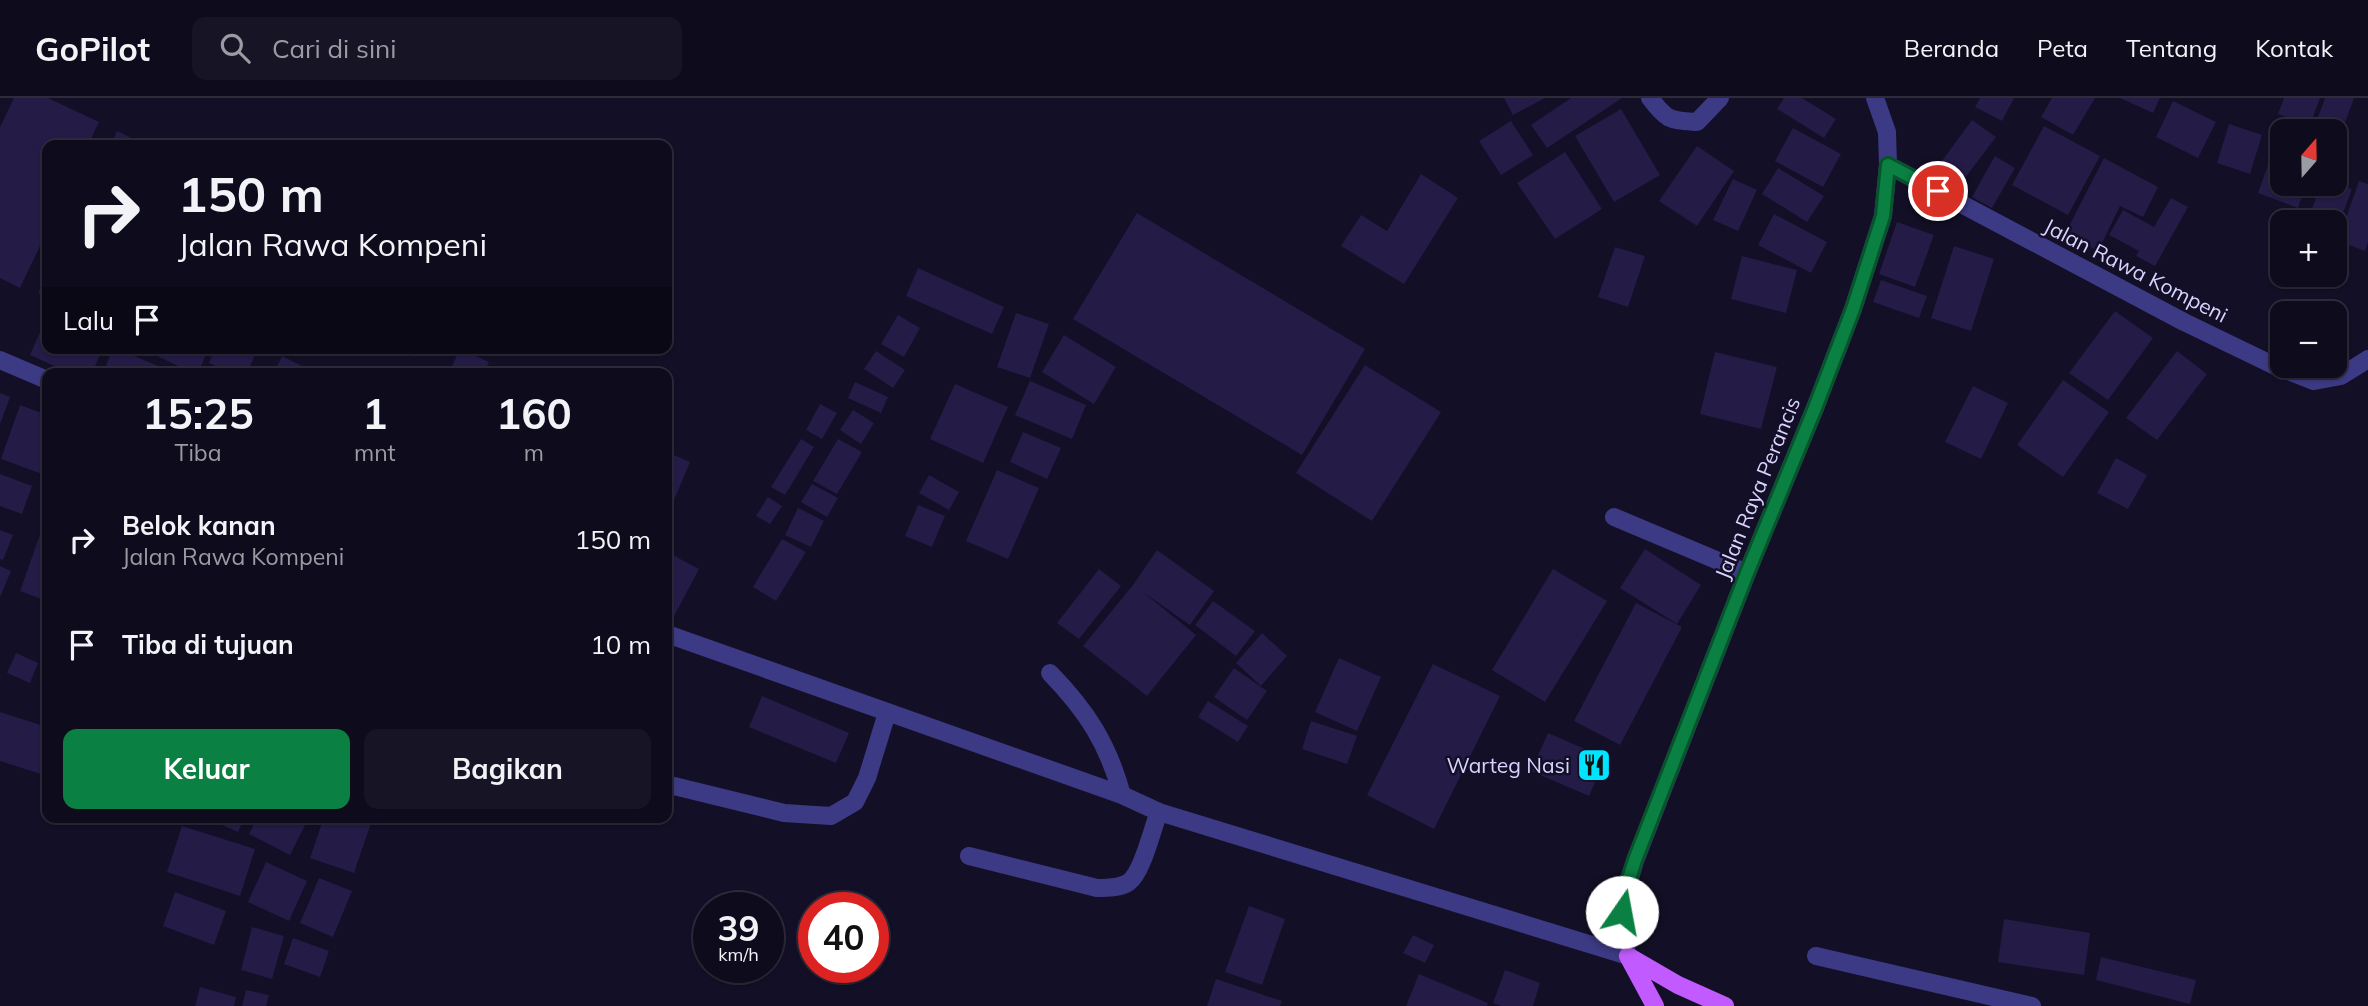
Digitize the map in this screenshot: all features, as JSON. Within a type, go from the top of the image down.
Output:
[{"type":"main road","name":"Jalan Raya Perancis","points":[[1628,956],[1655,1006]]},
{"type":"main road","points":[[1628,956],[1678,985],[1725,1006]]},
{"type":"street","points":[[1650,98],[1663,116],[1698,122],[1720,98]]},
{"type":"street","name":"Jalan Raya Perancis","points":[[1628,956],[1620,927],[1623,898],[1635,860],[1747,573],[1815,408],[1853,309],[1883,216],[1888,165],[1886,132],[1875,98]]},
{"type":"street","name":"Jalan Rawa Kompeni","points":[[1888,165],[2184,322],[2273,365],[2314,381],[2341,376],[2368,359]]},
{"type":"street","points":[[0,360],[42,378]]},
{"type":"street","points":[[1614,517],[1747,573]]},
{"type":"street","points":[[672,636],[1122,795],[1159,811],[1628,956]]},
{"type":"street","points":[[1050,673],[1070,693],[1102,738],[1122,795]]},
{"type":"street","points":[[674,786],[784,813],[831,816],[855,802],[867,778],[887,713]]},
{"type":"street","points":[[969,856],[1097,888],[1113,887],[1128,883],[1137,871],[1159,811]]},
{"type":"street","points":[[1816,956],[2032,1006]]},
{"type":"building","points":[[14,98],[48,98],[99,122],[90,140],[42,140],[42,242],[20,288],[0,278],[0,127]]},
{"type":"building","points":[[1504,98],[1545,98],[1513,115]]},
{"type":"building","points":[[1571,98],[1622,98],[1547,148],[1531,125]]},
{"type":"building","points":[[1784,98],[1802,98],[1836,119],[1824,138],[1777,109]]},
{"type":"building","points":[[1980,98],[2014,98],[2002,121],[1975,107]]},
{"type":"building","points":[[2052,98],[2095,98],[2073,135],[2041,117]]},
{"type":"building","points":[[2120,98],[2160,98],[2153,113]]},
{"type":"building","points":[[2284,98],[2320,98],[2312,119],[2293,119],[2278,114]]},
{"type":"building","points":[[2325,98],[2354,98],[2346,119],[2317,119]]},
{"type":"building","points":[[2173,101],[2216,122],[2198,158],[2156,137]]},
{"type":"building","points":[[1621,109],[1660,175],[1614,202],[1575,136]]},
{"type":"building","points":[[1972,120],[1996,137],[1959,186],[1936,169]]},
{"type":"building","points":[[1511,121],[1533,155],[1501,175],[1479,141]]},
{"type":"building","points":[[2229,124],[2262,135],[2250,174],[2217,163]]},
{"type":"building","points":[[2044,126],[2100,156],[2068,215],[2012,185]]},
{"type":"building","points":[[1793,128],[1841,154],[1823,187],[1775,161]]},
{"type":"building","points":[[117,131],[136,140],[113,140]]},
{"type":"building","points":[[1697,146],[1734,171],[1697,226],[1659,201]]},
{"type":"building","points":[[1565,152],[1602,209],[1555,239],[1517,183]]},
{"type":"building","points":[[1995,156],[2015,168],[1992,208],[1972,197]]},
{"type":"building","points":[[2104,158],[2158,187],[2143,217],[2120,206],[2098,251],[2065,234]]},
{"type":"building","points":[[2270,159],[2270,196],[2302,196],[2298,208],[2258,193]]},
{"type":"building","points":[[1778,168],[1824,196],[1807,222],[1762,194]]},
{"type":"building","points":[[1421,174],[1458,198],[1404,284],[1341,246],[1361,215],[1387,231]]},
{"type":"building","points":[[1733,179],[1757,190],[1738,231],[1713,220]]},
{"type":"building","points":[[2359,181],[2368,184],[2368,242],[2365,251],[2347,244],[2347,215]]},
{"type":"building","points":[[2347,187],[2352,189],[2344,210],[2311,210],[2317,196],[2347,196]]},
{"type":"building","points":[[2171,198],[2188,207],[2155,266],[2136,256],[2139,251],[2109,235],[2123,210],[2154,227]]},
{"type":"building","points":[[1137,213],[1365,349],[1302,455],[1073,319]]},
{"type":"building","points":[[1774,214],[1827,242],[1811,273],[1758,245]]},
{"type":"building","points":[[1897,222],[1934,235],[1915,287],[1879,274]]},
{"type":"building","points":[[1954,246],[1994,259],[1971,331],[1931,318]]},
{"type":"building","points":[[1615,247],[1645,256],[1628,307],[1598,297]]},
{"type":"building","points":[[1742,256],[1797,270],[1786,313],[1731,299]]},
{"type":"building","points":[[918,268],[1004,307],[992,334],[906,296]]},
{"type":"building","points":[[1881,280],[1927,296],[1919,318],[1873,302]]},
{"type":"building","points":[[2115,311],[2153,338],[2108,400],[2069,373]]},
{"type":"building","points":[[1016,313],[1049,324],[1030,378],[997,367]]},
{"type":"building","points":[[898,315],[920,328],[904,357],[881,344]]},
{"type":"building","points":[[42,327],[42,354],[100,354],[94,368],[59,368],[30,355]]},
{"type":"building","points":[[1064,335],[1116,367],[1094,404],[1042,372]]},
{"type":"building","points":[[876,351],[905,370],[893,388],[864,369]]},
{"type":"building","points":[[2177,351],[2207,374],[2157,440],[2126,418]]},
{"type":"building","points":[[1715,352],[1777,367],[1761,429],[1700,414]]},
{"type":"building","points":[[111,354],[129,354],[163,368],[105,368]]},
{"type":"building","points":[[153,354],[206,354],[200,368],[182,368]]},
{"type":"building","points":[[213,354],[255,354],[249,368],[220,368],[209,363]]},
{"type":"building","points":[[458,354],[471,354],[489,362],[486,368],[451,368]]},
{"type":"building","points":[[282,356],[306,368],[276,368]]},
{"type":"building","points":[[1365,365],[1441,412],[1372,521],[1296,473]]},
{"type":"building","points":[[2063,380],[2109,412],[2063,477],[2017,445]]},
{"type":"building","points":[[1030,381],[1086,405],[1072,439],[1015,415]]},
{"type":"building","points":[[855,382],[888,397],[881,413],[848,398]]},
{"type":"building","points":[[955,384],[1008,407],[983,463],[930,439]]},
{"type":"building","points":[[1973,386],[2008,403],[1981,459],[1945,442]]},
{"type":"building","points":[[0,393],[10,397],[0,424]]},
{"type":"building","points":[[820,404],[837,413],[822,439],[806,430]]},
{"type":"building","points":[[20,405],[42,413],[42,474],[1,459]]},
{"type":"building","points":[[853,410],[874,423],[861,444],[840,430]]},
{"type":"building","points":[[1023,432],[1061,448],[1047,479],[1010,462]]},
{"type":"building","points":[[801,439],[814,447],[785,495],[771,487]]},
{"type":"building","points":[[838,439],[862,452],[837,494],[813,481]]},
{"type":"building","points":[[672,454],[690,462],[672,505]]},
{"type":"building","points":[[2116,458],[2147,475],[2128,509],[2097,493]]},
{"type":"building","points":[[997,470],[1039,488],[1008,559],[966,541]]},
{"type":"building","points":[[0,474],[32,486],[22,514],[0,506]]},
{"type":"building","points":[[929,475],[959,492],[949,510],[919,493]]},
{"type":"building","points":[[812,484],[838,498],[827,517],[801,502]]},
{"type":"building","points":[[768,497],[782,506],[770,524],[756,516]]},
{"type":"building","points":[[918,505],[945,516],[932,547],[905,536]]},
{"type":"building","points":[[798,508],[824,521],[811,547],[785,535]]},
{"type":"building","points":[[42,529],[42,599],[20,591]]},
{"type":"building","points":[[0,530],[13,535],[3,560],[0,559]]},
{"type":"building","points":[[782,539],[806,552],[776,601],[753,587]]},
{"type":"building","points":[[1645,549],[1701,585],[1677,624],[1620,588]]},
{"type":"building","points":[[1157,550],[1214,591],[1190,625],[1143,592],[1196,635],[1147,696],[1083,646],[1133,585]]},
{"type":"building","points":[[672,555],[699,569],[672,620]]},
{"type":"building","points":[[0,566],[11,571],[0,597]]},
{"type":"building","points":[[1099,569],[1121,586],[1079,639],[1057,623]]},
{"type":"building","points":[[1553,569],[1607,601],[1545,702],[1492,670]]},
{"type":"building","points":[[1213,601],[1255,631],[1236,656],[1195,625]]},
{"type":"building","points":[[1636,603],[1682,627],[1620,745],[1574,721]]},
{"type":"building","points":[[1262,633],[1287,656],[1261,686],[1236,663]]},
{"type":"building","points":[[16,653],[38,663],[30,683],[7,673]]},
{"type":"building","points":[[1339,658],[1381,677],[1357,731],[1315,712]]},
{"type":"building","points":[[1433,664],[1500,696],[1434,829],[1367,795]]},
{"type":"building","points":[[1234,668],[1267,691],[1247,720],[1214,697]]},
{"type":"building","points":[[762,696],[849,733],[836,763],[749,727]]},
{"type":"building","points":[[1208,701],[1248,726],[1238,742],[1198,717]]},
{"type":"building","points":[[0,712],[42,725],[42,774],[0,761]]},
{"type":"building","points":[[1311,721],[1357,736],[1347,764],[1302,749]]},
{"type":"building","points":[[1548,733],[1606,758],[1589,796],[1531,771]]},
{"type":"building","points":[[218,823],[242,823],[238,832]]},
{"type":"building","points":[[255,823],[306,823],[290,855],[249,834]]},
{"type":"building","points":[[322,823],[371,823],[354,873],[310,858]]},
{"type":"building","points":[[182,826],[255,849],[240,896],[167,872]]},
{"type":"building","points":[[266,862],[307,881],[289,921],[248,902]]},
{"type":"building","points":[[319,878],[352,891],[333,937],[300,923]]},
{"type":"building","points":[[175,892],[226,911],[214,945],[163,926]]},
{"type":"building","points":[[1249,906],[1285,919],[1262,985],[1225,972]]},
{"type":"building","points":[[2004,919],[2090,933],[2084,975],[1998,962]]},
{"type":"building","points":[[252,927],[284,936],[272,979],[241,970]]},
{"type":"building","points":[[1413,935],[1434,945],[1425,963],[1403,953]]},
{"type":"building","points":[[293,938],[329,951],[320,977],[284,964]]},
{"type":"building","points":[[2101,957],[2196,980],[2190,1004],[2096,980]]},
{"type":"building","points":[[1505,970],[1540,983],[1533,1006],[1501,1006],[1493,1003]]},
{"type":"building","points":[[1419,974],[1488,1003],[1487,1006],[1406,1006]]},
{"type":"building","points":[[1216,979],[1282,1001],[1280,1006],[1207,1006]]},
{"type":"building","points":[[200,987],[236,997],[234,1006],[195,1006]]},
{"type":"building","points":[[246,990],[269,995],[266,1006],[242,1006]]},
{"type":"place","name":"Warteg Nasi","points":[[1594,765]]},
{"type":"route","points":[[1622,912],[1623,898],[1635,860],[1853,309],[1883,216],[1888,165],[1938,191]]}]
